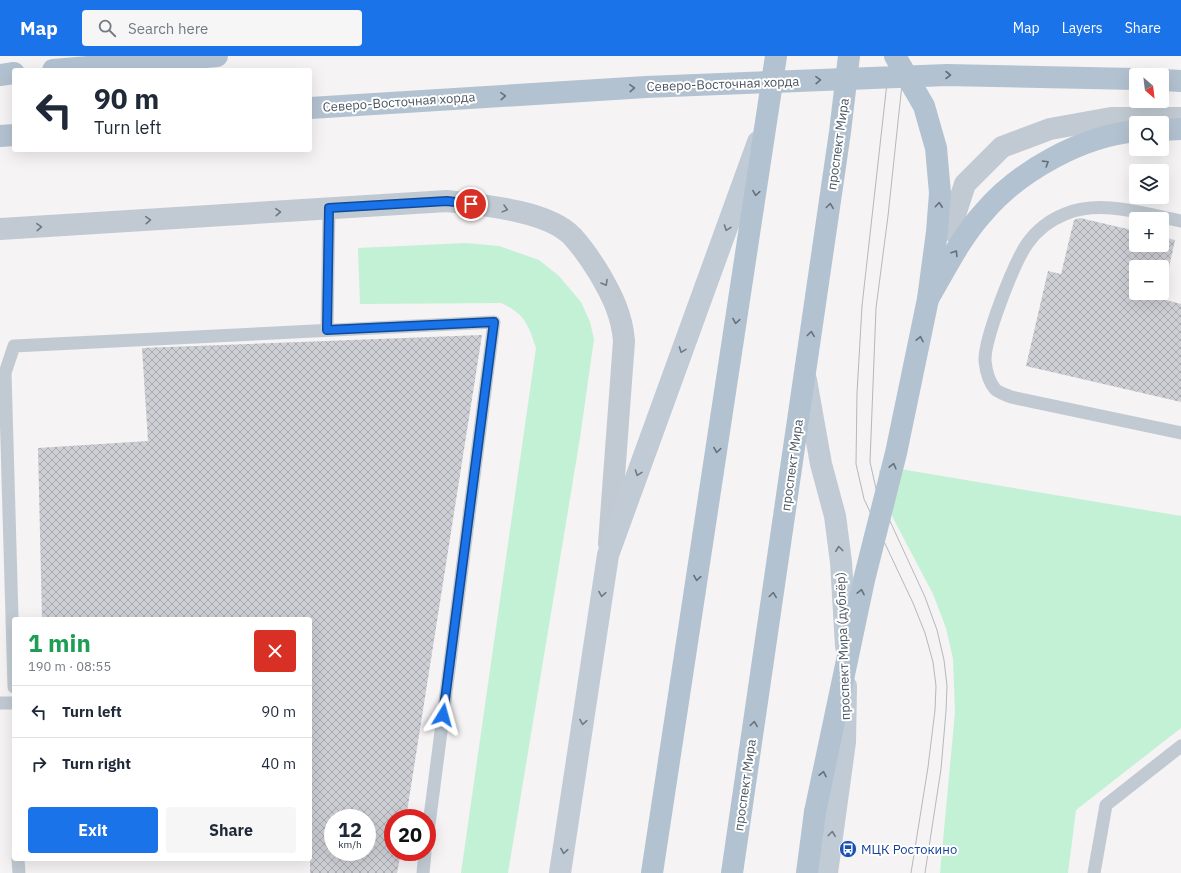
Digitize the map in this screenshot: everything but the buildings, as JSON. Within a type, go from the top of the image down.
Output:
[{"type":"main road","points":[[77,68],[217,56]]},
{"type":"main road","points":[[652,873],[776,56]]},
{"type":"main road","name":"проспект Мира","points":[[732,873],[840,132],[849,56]]},
{"type":"main road","points":[[806,873],[815,812],[864,580],[896,453],[928,299],[940,193],[936,148],[924,106],[895,56]]},
{"type":"main road","points":[[0,75],[12,73]]},
{"type":"main road","name":"Северо-Восточная хорда","points":[[312,108],[646,87],[947,75],[1129,79]]},
{"type":"main road","points":[[1169,80],[1181,80]]},
{"type":"main road","points":[[560,873],[608,555],[768,112]]},
{"type":"main road","points":[[1169,129],[1181,128]]},
{"type":"main road","points":[[928,299],[956,252],[983,212],[1010,186],[1050,160],[1091,141],[1129,133]]},
{"type":"main road","points":[[0,136],[12,135]]},
{"type":"main road","name":"проспект Мира (дублёр)","points":[[805,373],[821,464],[835,516],[841,562],[846,628],[845,742],[827,873]]},
{"type":"street","points":[[950,230],[965,184],[1002,146],[1050,129],[1111,118],[1181,118]]},
{"type":"street","points":[[0,229],[447,201],[495,206],[546,220],[571,235],[603,279],[615,302],[623,324],[624,341],[608,555]]},
{"type":"lane","points":[[327,330],[329,208]]},
{"type":"lane","points":[[1181,221],[1103,208],[1082,209],[1065,214],[1049,222],[1028,243],[1014,267],[989,336],[985,360],[988,376],[996,390],[1011,397],[1181,433]]},
{"type":"lane","points":[[12,617],[5,373],[14,346],[494,322],[431,809]]},
{"type":"lane","points":[[0,703],[12,703]]},
{"type":"lane","points":[[1094,873],[1106,806],[1181,746]]},
{"type":"lane","points":[[18,861],[19,873]]},
{"type":"lane","points":[[423,873],[425,861]]},
{"type":"green space","points":[[466,243],[499,246],[539,260],[559,276],[581,302],[590,322],[594,339],[580,438],[508,873],[461,873],[536,348],[531,332],[521,316],[501,303],[360,304],[358,248]]},
{"type":"green space","points":[[894,468],[1181,516],[1181,728],[1076,810],[1068,873],[940,873],[955,712],[953,659],[946,628],[933,594],[894,520],[882,491],[879,470]]},
{"type":"tram line","points":[[890,56],[862,306],[857,393],[856,464],[864,499],[913,603],[925,633],[933,662],[936,686],[935,710],[928,767],[911,873]]},
{"type":"tram line","points":[[905,56],[888,216],[876,308],[870,462],[877,493],[925,597],[937,630],[944,660],[947,686],[941,769],[925,873]]},
{"type":"place","name":"МЦК Ростокино","points":[[848,849]]},
{"type":"route","points":[[443,715],[494,322],[327,330],[329,208],[447,201],[471,204]]}]
